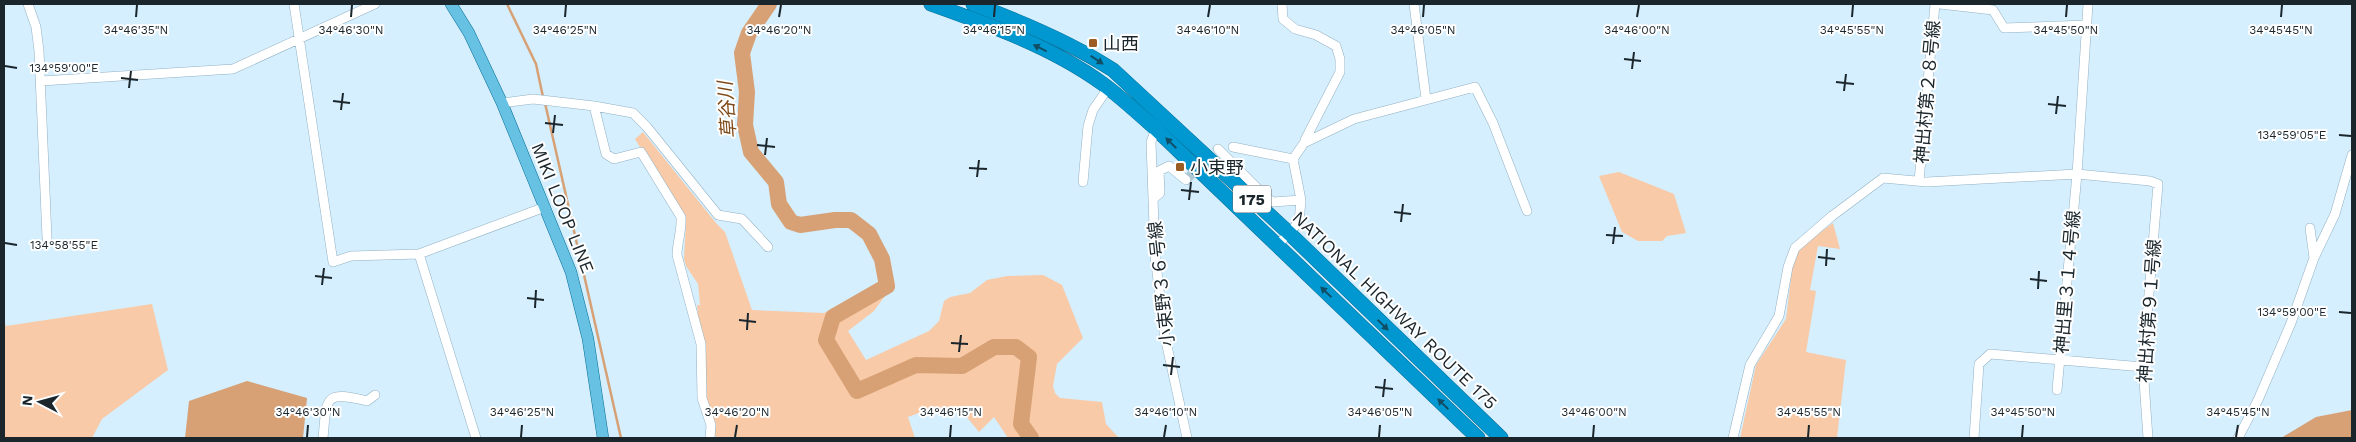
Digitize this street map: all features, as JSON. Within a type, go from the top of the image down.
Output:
[{"type":"highway","name":"NATIONAL HIGHWAY ROUTE 175","points":[[931,4],[1011,34],[1056,56],[1108,88],[1156,129],[1478,438]]},
{"type":"highway","name":"NATIONAL HIGHWAY ROUTE 175","points":[[973,4],[1028,24],[1114,70],[1290,234],[1501,438]]},
{"type":"main road","name":"MIKI LOOP LINE","points":[[451,4],[469,33],[502,104],[572,272],[588,339],[603,438]]},
{"type":"street","points":[[28,4],[36,27],[41,81],[47,238]]},
{"type":"street","points":[[294,4],[333,262],[351,256],[419,254],[545,207]]},
{"type":"street","points":[[41,81],[233,69],[375,4]]},
{"type":"street","points":[[1277,246],[1299,222],[1301,200],[1293,159],[1304,143],[1340,72],[1340,60],[1336,46],[1316,35],[1294,30],[1283,19],[1282,4]]},
{"type":"street","points":[[1414,4],[1426,99]]},
{"type":"street","name":"神出村第２８号線","points":[[1919,181],[1935,4]]},
{"type":"street","points":[[1940,4],[1993,10],[2004,28],[2086,26]]},
{"type":"street","name":"神出里３１４号線","points":[[2057,390],[2077,174],[2088,4]]},
{"type":"street","points":[[1304,143],[1354,120],[1475,87],[1493,123],[1527,211]]},
{"type":"street","points":[[1083,182],[1088,126],[1093,110],[1108,88]]},
{"type":"street","points":[[502,104],[532,99],[594,106],[633,113],[647,127],[718,215],[742,219],[768,247]]},
{"type":"street","points":[[594,106],[606,154],[614,159],[641,152],[681,217],[682,228],[677,243],[677,255],[701,344],[702,398],[710,426],[710,438]]},
{"type":"street","name":"小束野３６号線","points":[[1156,129],[1150,142],[1156,255],[1164,332],[1187,438]]},
{"type":"street","points":[[1233,147],[1293,159]]},
{"type":"street","points":[[1218,149],[1273,202],[1301,200]]},
{"type":"street","points":[[2238,438],[2258,400],[2281,348],[2314,258],[2335,214],[2352,156]]},
{"type":"street","points":[[1153,199],[1160,193],[1159,171],[1169,166],[1186,180]]},
{"type":"street","points":[[1733,438],[1750,364],[1780,316],[1788,267],[1795,248],[1832,216],[1883,178],[1919,181],[2077,174]]},
{"type":"street","name":"神出村第９１号線","points":[[2077,174],[2150,181],[2158,184],[2142,367],[2148,438]]},
{"type":"street","points":[[2310,228],[2314,258]]},
{"type":"street","points":[[419,254],[476,438]]},
{"type":"street","points":[[1974,438],[1979,364],[1990,354],[2142,367]]},
{"type":"street","points":[[323,438],[327,405],[332,398],[342,395],[367,401],[375,395]]},
{"type":"shaded area","points":[[643,132],[725,232],[752,310],[824,313],[890,277],[892,286],[874,311],[848,331],[866,360],[929,331],[939,321],[944,301],[950,297],[970,293],[987,280],[1007,276],[1043,275],[1062,285],[1083,338],[1057,364],[1053,386],[1055,393],[1060,398],[1102,402],[1106,424],[1119,438],[1008,438],[994,417],[979,432],[961,410],[936,413],[930,409],[908,417],[915,438],[716,438],[705,396],[697,305],[700,305],[698,284],[686,266],[684,259],[686,222],[635,139]]},
{"type":"shaded area","points":[[1619,172],[1674,194],[1686,233],[1667,236],[1662,241],[1638,241],[1622,232],[1599,176]]},
{"type":"shaded area","points":[[1833,223],[1840,249],[1818,246],[1810,290],[1816,291],[1806,352],[1846,360],[1837,438],[1740,438],[1756,365],[1786,319],[1792,270],[1800,247]]},
{"type":"shaded area","points":[[152,304],[168,370],[102,419],[92,438],[4,438],[4,321],[6,326]]},
{"type":"shaded area","points":[[247,381],[307,398],[303,438],[185,438],[189,401]]},
{"type":"shaded area","points":[[2352,410],[2352,438],[2281,438],[2316,417]]},
{"type":"waterway","points":[[507,4],[536,64],[543,97]]},
{"type":"waterway","name":"草谷川","points":[[769,4],[749,33],[742,53],[747,92],[745,125],[751,152],[776,182],[779,204],[791,222],[800,225],[835,220],[851,220],[869,234],[882,259],[887,286],[833,317],[826,340],[857,391],[916,365],[962,366],[994,347],[1016,347],[1029,357],[1021,424],[1031,438]]},
{"type":"waterway","points":[[545,103],[621,438]]},
{"type":"tunnel","points":[[1186,180],[1218,149]]},
{"type":"place","name":"山西","points":[[1093,43]]},
{"type":"place","name":"小束野","points":[[1180,167]]}]
